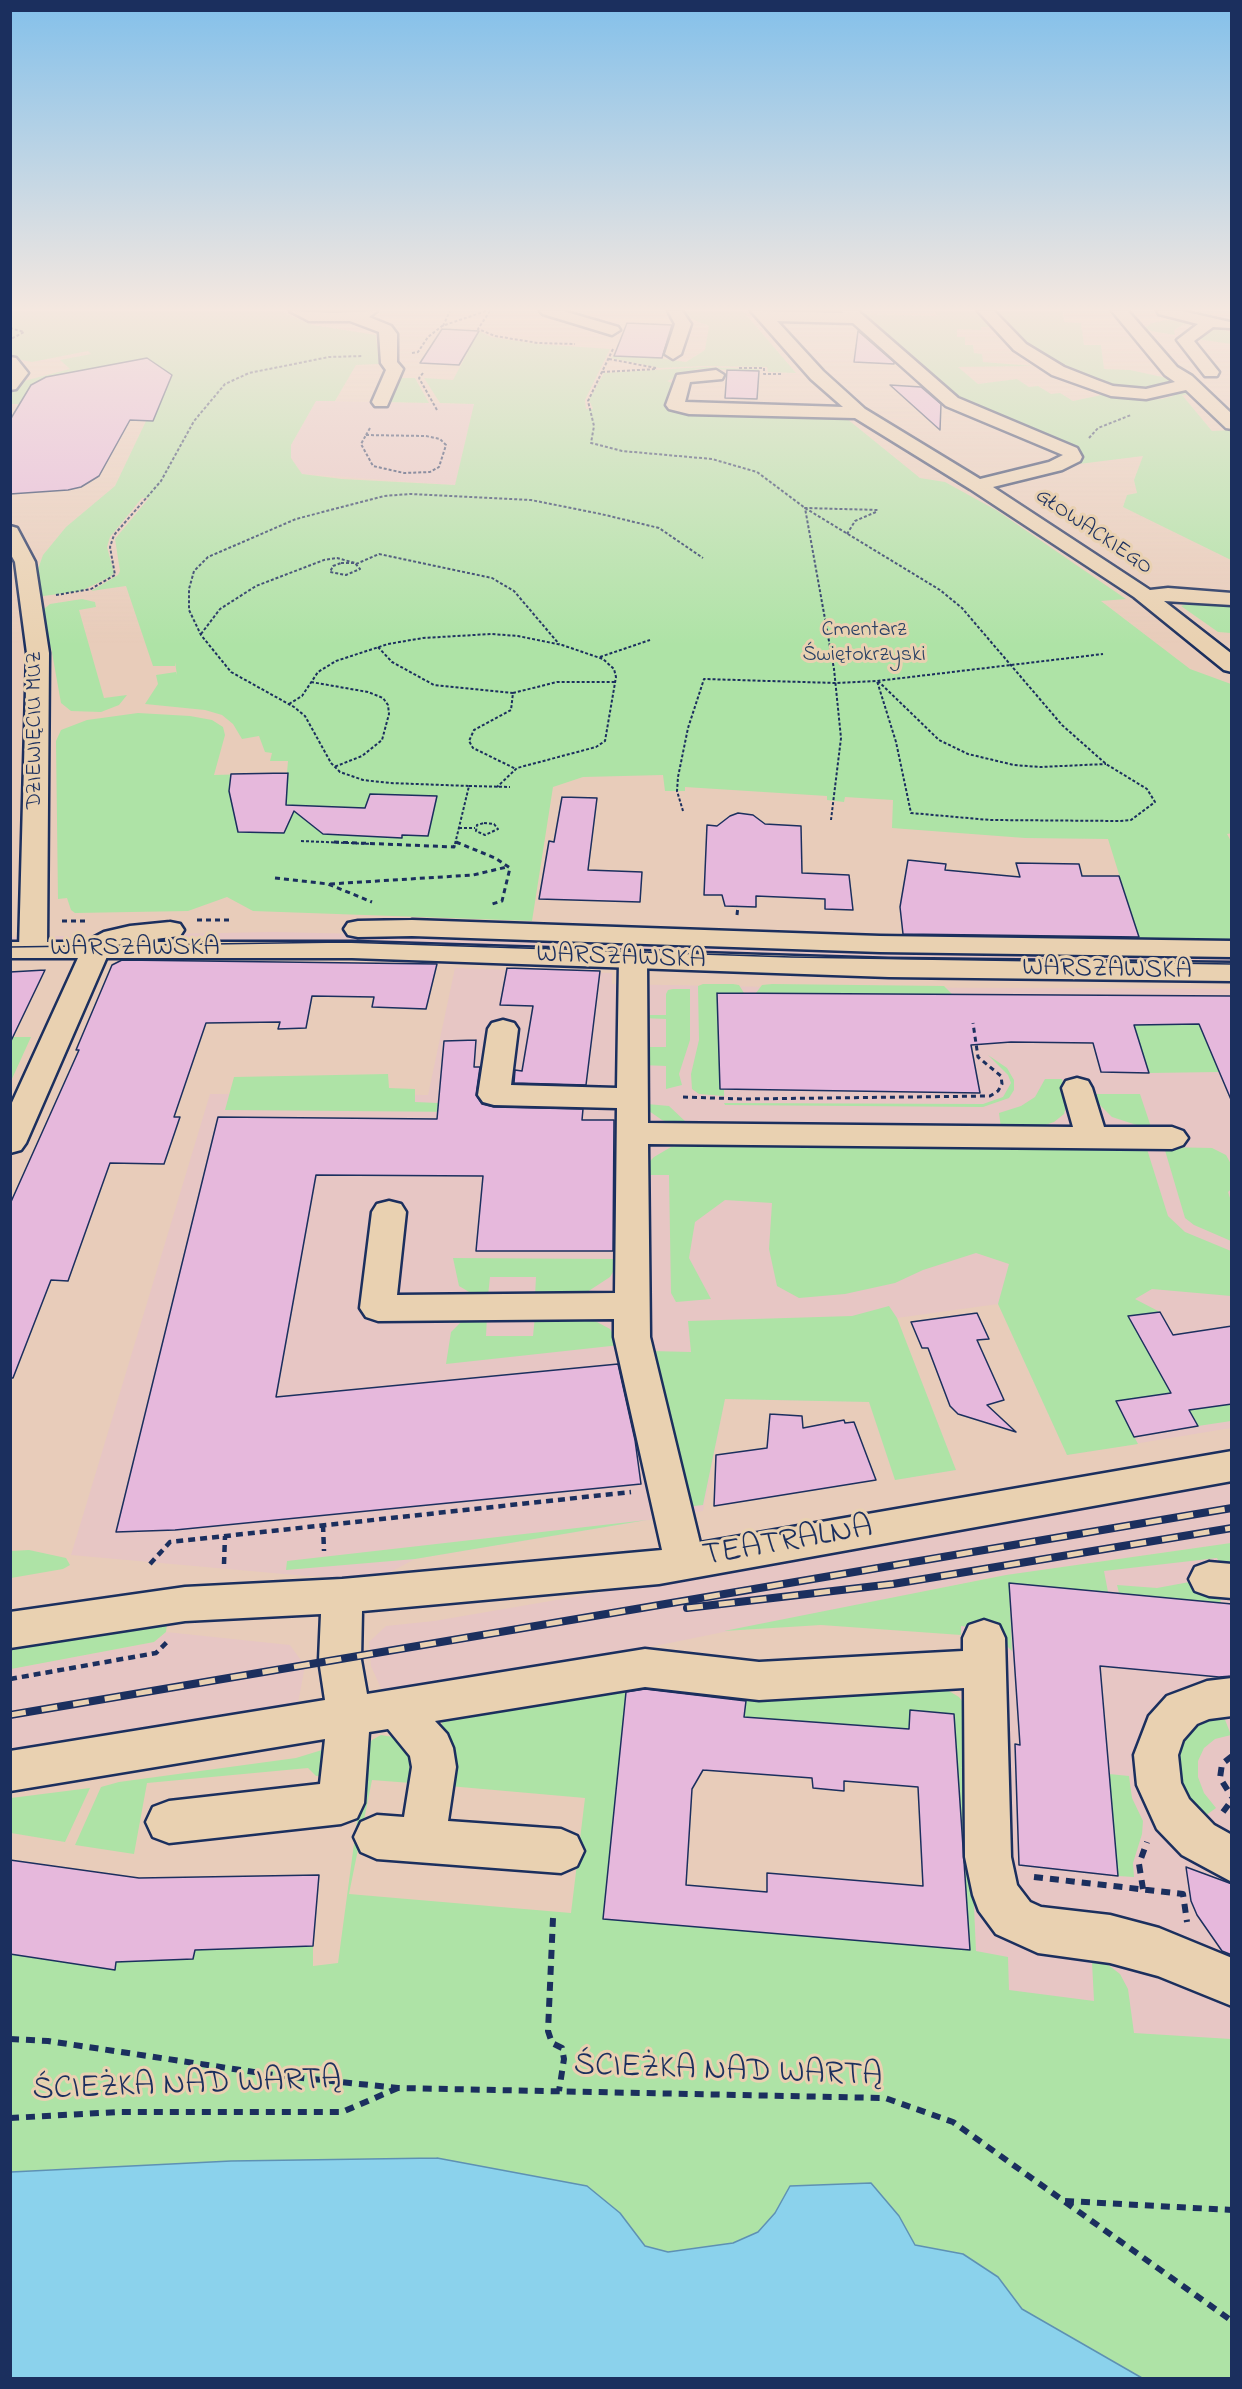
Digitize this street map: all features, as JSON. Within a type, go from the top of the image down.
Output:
[{"type":"street","name":"GŁOWACKIEGO","points":[[875,422],[977,485],[1146,597],[1232,665]]},
{"type":"street","points":[[977,485],[1055,466],[1073,457],[1072,453],[1000,422]]},
{"type":"street","name":"DZIEWIĘCIU MUZ","points":[[10,532],[25,562],[38,653],[22,941]]},
{"type":"street","points":[[1146,597],[1168,594],[1232,599]]},
{"type":"street","name":"WARSZAWSKA","points":[[22,941],[170,930],[412,928],[808,942],[1232,949]]},
{"type":"street","points":[[10,1143],[94,951],[100,944],[114,938],[170,930]]},
{"type":"street","name":"WARSZAWSKA","points":[[22,941],[94,951],[352,950],[889,968],[1232,972]]},
{"type":"street","points":[[633,960],[633,1344],[686,1562]]},
{"type":"street","points":[[503,1029],[494,1095],[632,1098]]},
{"type":"street","points":[[1077,1088],[1091,1135]]},
{"type":"street","points":[[632,1133],[1091,1135],[1172,1138]]},
{"type":"street","points":[[389,1212],[378,1308],[632,1306]]},
{"type":"street","name":"TEATRALNA","points":[[10,1630],[184,1604],[342,1596],[640,1569],[1232,1466]]},
{"type":"street","points":[[169,1822],[341,1803],[349,1715],[340,1660],[342,1596]]},
{"type":"street","points":[[10,1771],[645,1668],[759,1681],[984,1653],[988,1857],[996,1895],[1013,1918],[1038,1930],[1110,1939],[1159,1952],[1212,1975]]},
{"type":"street","points":[[1232,1697],[1207,1700],[1182,1710],[1164,1730],[1156,1755],[1159,1785],[1173,1814],[1198,1840],[1232,1860]]},
{"type":"street","points":[[397,1708],[431,1748],[434,1767],[425,1825],[430,1841]]},
{"type":"street","points":[[376,1837],[561,1851]]},
{"type":"path","points":[[29,598],[80,592],[100,585],[115,575],[110,547],[114,536],[161,482],[194,422]]},
{"type":"path","points":[[593,422],[591,443],[622,451],[712,459],[757,472],[805,508],[940,590],[962,608],[1062,725],[1106,764],[1147,789],[1155,798],[1155,802],[1131,819],[1108,822],[990,820],[911,813],[896,742],[878,681]]},
{"type":"path","points":[[1072,453],[1076,452],[1098,428],[1114,422]]},
{"type":"path","points":[[366,435],[426,436],[440,439],[446,445],[439,467],[434,470],[390,472],[378,469],[368,461],[362,444],[366,435],[370,428]]},
{"type":"path","points":[[510,787],[363,780],[340,772],[334,767],[305,716],[289,704],[231,672],[201,635],[189,610],[189,589],[194,571],[208,557],[296,519],[384,496],[439,495],[531,500],[659,528],[703,558]]},
{"type":"path","points":[[805,508],[879,510],[855,521],[847,534]]},
{"type":"path","points":[[805,508],[835,683],[841,738],[831,820]]},
{"type":"path","points":[[201,635],[220,609],[237,596],[256,586],[324,560],[337,558],[355,564],[360,569],[351,575],[336,575],[330,569],[341,563],[355,564],[379,554],[428,566],[473,572],[492,578],[514,591],[560,644]]},
{"type":"path","points":[[289,704],[302,696],[318,672],[336,662],[378,647],[423,638],[491,634],[560,644],[600,657],[614,669],[615,681],[605,741],[596,747],[536,760],[516,769],[497,786]]},
{"type":"path","points":[[600,657],[650,640]]},
{"type":"path","points":[[378,647],[392,662],[434,685],[513,693],[557,682],[615,681]]},
{"type":"path","points":[[683,811],[677,791],[678,777],[688,728],[704,678],[835,683],[878,681],[1103,654]]},
{"type":"path","points":[[878,681],[939,740],[968,754],[1014,765],[1040,767],[1106,764]]},
{"type":"path","points":[[311,682],[368,692],[383,698],[388,705],[389,714],[382,740],[362,756],[334,767]]},
{"type":"path","points":[[513,693],[511,710],[474,730],[469,741],[473,748],[516,769]]},
{"type":"path","points":[[301,841],[454,847],[469,786]]},
{"type":"path","points":[[459,828],[475,828],[488,822],[494,824],[498,829],[485,835],[475,828]]},
{"type":"path","points":[[455,842],[495,858],[510,868],[502,901],[484,907]]},
{"type":"path","points":[[275,878],[328,884],[473,875],[507,867]]},
{"type":"path","points":[[328,884],[375,904]]},
{"type":"path","points":[[738,906],[738,913]]},
{"type":"path","points":[[683,1097],[734,1099],[990,1096],[1002,1084],[1001,1076],[978,1057],[973,1023]]},
{"type":"path","points":[[150,1564],[170,1542],[626,1493]]},
{"type":"path","points":[[323,1525],[324,1551]]},
{"type":"path","points":[[224,1564],[225,1536]]},
{"type":"path","points":[[1232,1756],[1222,1764],[1220,1778],[1232,1797]]},
{"type":"path","points":[[1143,1889],[1139,1864],[1150,1834]]},
{"type":"path","points":[[1030,1876],[1183,1894],[1212,1975]]},
{"type":"path","points":[[553,1918],[548,2031],[552,2043],[562,2048],[564,2059],[560,2091]]},
{"type":"path","name":"ŚCIEŻKA NAD WARTĄ","points":[[10,2039],[48,2041],[274,2075],[398,2088],[885,2098],[954,2122],[1232,2321]]},
{"type":"path","name":"ŚCIEŻKA NAD WARTĄ","points":[[10,2118],[119,2112],[342,2112],[398,2088]]},
{"type":"path","points":[[1064,2201],[1232,2210]]},
{"type":"shaded area","points":[[304,422],[470,422],[455,485],[302,474],[291,458],[291,445]]},
{"type":"shaded area","points":[[273,932],[1231,953],[1232,968],[11,950],[10,937]]},
{"type":"shaded area","points":[[455,968],[612,973],[612,984],[1231,989],[1231,1428],[1067,1455],[998,1304],[897,1318],[956,1470],[895,1480],[869,1402],[725,1399],[703,1511],[415,1559],[377,1579],[306,1576],[71,1555],[210,1094],[428,1095]]},
{"type":"shaded area","points":[[1231,1484],[1231,1543],[1048,1569],[1231,1548],[1231,2065],[1005,2043],[976,1951],[959,1591],[1000,1576],[423,1693],[384,1695],[371,1666],[369,1642],[386,1626],[434,1621]]},
{"type":"shaded area","points":[[166,1632],[290,1645],[305,1666],[298,1703],[11,1754],[11,1669],[154,1642]]},
{"type":"green space","name":"Cmentarz Świętokrzyski","points":[[145,422],[304,422],[291,445],[291,458],[302,474],[342,479],[455,485],[470,422],[852,422],[920,478],[945,482],[996,510],[1126,599],[1101,601],[1190,669],[1231,684],[1232,833],[1227,834],[1232,843],[1231,940],[1139,938],[1108,839],[1025,838],[892,828],[893,800],[845,797],[844,802],[827,800],[827,796],[685,787],[685,791],[665,791],[663,775],[583,777],[553,787],[532,921],[253,911],[227,897],[188,911],[75,913],[71,910],[67,898],[58,899],[56,741],[61,730],[87,720],[138,713],[190,716],[212,720],[223,727],[225,735],[214,775],[287,773],[288,761],[270,761],[272,753],[265,752],[259,736],[242,739],[233,724],[222,715],[205,710],[145,704],[158,684],[156,675],[176,672],[177,675],[175,662],[175,666],[153,666],[126,586],[91,591],[118,575],[120,571],[115,539],[149,498],[142,498],[110,537],[107,547],[114,573],[110,577],[81,591],[36,597],[38,569],[43,555],[66,527],[115,486]]},
{"type":"green space","points":[[1001,422],[1205,422],[1212,431],[1231,430],[1231,560],[1123,507],[1127,495],[1137,493],[1134,480],[1143,456],[1071,465],[1075,457]]},
{"type":"green space","points":[[82,599],[95,602],[96,607],[79,610],[104,698],[127,695],[119,705],[101,712],[71,711],[61,703],[51,647],[46,643],[39,613],[50,604]]},
{"type":"green space","points":[[1192,602],[1231,605],[1231,633],[1218,632],[1181,606]]},
{"type":"green space","points":[[703,984],[739,985],[744,993],[717,993],[720,1089],[724,1089],[724,1096],[699,1094],[692,1089],[691,1074],[699,1040],[698,986]]},
{"type":"green space","points":[[762,985],[944,986],[954,996],[756,993]]},
{"type":"green space","points":[[690,989],[690,1040],[679,1074],[682,1085],[666,1089],[666,1066],[642,1065],[643,1047],[666,1047],[666,1019],[643,1018],[643,1015],[666,1015],[666,994],[668,990]]},
{"type":"green space","points":[[1199,1024],[1219,1072],[1149,1073],[1134,1025]]},
{"type":"green space","points":[[13,1037],[31,1037],[11,1081],[11,1043]]},
{"type":"green space","points":[[988,1055],[1007,1068],[1014,1080],[1014,1090],[1009,1098],[983,1107],[725,1105],[724,1103],[983,1104],[1003,1097],[1011,1083],[1008,1075]]},
{"type":"green space","points":[[388,1074],[389,1088],[415,1089],[415,1102],[438,1103],[467,1112],[225,1110],[234,1077]]},
{"type":"green space","points":[[1045,1079],[1062,1079],[1067,1103],[1064,1114],[1054,1122],[1039,1127],[1001,1128],[999,1113],[1021,1106],[1035,1097]]},
{"type":"green space","points":[[1093,1094],[1140,1094],[1152,1130],[1112,1117],[1097,1102]]},
{"type":"green space","points":[[647,1104],[669,1106],[687,1123],[676,1125],[662,1120],[649,1111]]},
{"type":"green space","points":[[693,1143],[1146,1146],[1168,1216],[1185,1232],[1231,1251],[1231,1296],[1152,1289],[1135,1299],[1160,1312],[1129,1316],[1231,1404],[1231,1421],[1198,1426],[1179,1392],[1116,1401],[1138,1444],[1067,1455],[998,1304],[1009,1264],[976,1253],[923,1270],[895,1283],[845,1294],[799,1298],[777,1286],[769,1249],[772,1203],[725,1200],[695,1222],[689,1258],[711,1299],[676,1302],[671,1293],[669,1175],[643,1175],[644,1167],[654,1157],[671,1147]]},
{"type":"green space","points":[[1164,1147],[1212,1148],[1226,1155],[1231,1164],[1231,1189],[1228,1192],[1231,1201],[1231,1241],[1194,1225],[1185,1218]]},
{"type":"green space","points":[[453,1258],[615,1259],[617,1265],[610,1277],[584,1294],[535,1296],[536,1277],[490,1277],[488,1296],[476,1296],[459,1286]]},
{"type":"green space","points":[[889,1306],[897,1318],[956,1470],[895,1480],[869,1402],[725,1399],[703,1505],[685,1507],[651,1351],[691,1352],[688,1321],[852,1316]]},
{"type":"green space","points":[[487,1316],[486,1336],[533,1336],[535,1316],[577,1316],[610,1329],[620,1345],[446,1364],[451,1332],[461,1322]]},
{"type":"green space","points":[[647,1520],[415,1559],[286,1570],[287,1561]]},
{"type":"green space","points":[[1231,1543],[1231,1585],[1217,1558],[1104,1571],[1108,1592],[1009,1583],[1012,1651],[997,1636],[981,1629],[961,1626],[961,1635],[821,1625],[724,1631],[1006,1575]]},
{"type":"green space","points":[[29,1550],[66,1558],[70,1565],[63,1569],[11,1578],[11,1551]]},
{"type":"green space","points":[[1211,1578],[1219,1592],[1221,1603],[1119,1593],[1117,1585],[1157,1588]]},
{"type":"green space","points":[[167,1624],[166,1632],[154,1642],[11,1669],[11,1650]]},
{"type":"green space","points":[[617,1677],[935,1688],[949,1691],[959,1697],[965,1705],[976,1951],[1008,1957],[1009,1990],[1094,2001],[1092,1962],[1107,1964],[1120,1974],[1128,1989],[1134,2033],[1231,2039],[1231,2378],[1142,2378],[1022,2309],[998,2277],[963,2254],[915,2245],[899,2216],[790,2186],[775,2213],[758,2232],[733,2243],[668,2252],[645,2247],[620,2213],[97,2167],[11,2172],[10,1954],[114,1970],[116,1962],[192,1959],[195,1950],[313,1946],[313,1966],[338,1963],[367,1747],[372,1740],[381,1735],[399,1738],[407,1744],[411,1783],[372,1780],[349,1894],[571,1913],[585,1798],[449,1786],[444,1766],[441,1711]],"holes":[[[627,1688],[746,1697],[744,1717],[909,1729],[911,1710],[954,1714],[970,1950],[603,1919]]]},
{"type":"green space","points":[[1222,1712],[1231,1735],[1215,1739],[1204,1748],[1198,1761],[1198,1777],[1204,1793],[1216,1808],[1198,1821],[1181,1798],[1174,1749],[1185,1730],[1203,1717]]},
{"type":"green space","points":[[341,1748],[327,1775],[316,1776],[308,1768],[147,1783],[134,1854],[75,1845],[101,1787],[119,1782],[296,1758],[322,1750]]},
{"type":"green space","points":[[1109,1774],[1129,1776],[1132,1798],[1143,1821],[1142,1834],[1133,1863],[1134,1877],[1118,1876]]},
{"type":"green space","points":[[90,1788],[65,1842],[11,1833],[11,1798]]},
{"type":"water","points":[[437,2158],[587,2186],[620,2213],[645,2246],[668,2252],[733,2243],[758,2232],[775,2213],[790,2186],[871,2183],[899,2216],[915,2245],[963,2254],[998,2277],[1022,2309],[1142,2378],[11,2378],[11,2172],[231,2161]]},
{"type":"building","points":[[10,422],[129,422],[99,476],[81,487],[10,494]]},
{"type":"building","points":[[932,422],[940,422],[940,430]]},
{"type":"building","points":[[288,773],[286,805],[365,808],[370,794],[437,796],[428,836],[402,835],[402,838],[323,834],[294,811],[284,833],[238,832],[229,791],[231,774]]},
{"type":"building","points":[[562,797],[597,798],[588,870],[642,872],[640,902],[539,899],[549,841],[554,842]]},
{"type":"building","points":[[738,813],[753,815],[765,824],[801,826],[802,873],[849,875],[853,910],[825,909],[825,899],[756,896],[756,907],[725,906],[722,895],[704,895],[707,825],[717,826]]},
{"type":"building","points":[[908,860],[946,864],[945,870],[1020,877],[1016,863],[1079,864],[1082,876],[1119,876],[1139,937],[903,934],[900,907]]},
{"type":"building","points":[[122,960],[437,964],[426,1009],[372,1007],[374,997],[312,996],[306,1028],[278,1029],[280,1022],[206,1023],[174,1117],[180,1117],[164,1164],[110,1163],[68,1281],[51,1280],[13,1378],[10,1378],[10,1204],[79,1050],[76,1050],[112,965]]},
{"type":"building","points":[[507,968],[600,971],[586,1085],[514,1083],[515,1070],[522,1071],[533,1006],[500,1005]]},
{"type":"building","points":[[45,970],[10,1043],[10,972]]},
{"type":"building","points":[[717,993],[1232,996],[1232,1102],[1199,1024],[1134,1025],[1149,1073],[1101,1072],[1093,1043],[1011,1042],[971,1045],[980,1093],[720,1089]]},
{"type":"building","points":[[476,1040],[474,1067],[480,1067],[476,1095],[482,1104],[494,1107],[583,1109],[582,1120],[614,1120],[613,1251],[476,1251],[483,1176],[316,1175],[276,1397],[618,1364],[635,1440],[641,1484],[175,1530],[116,1532],[218,1117],[437,1119],[444,1041]]},
{"type":"building","points":[[1160,1312],[1173,1335],[1232,1326],[1232,1404],[1189,1410],[1198,1426],[1134,1437],[1116,1401],[1171,1393],[1128,1316]]},
{"type":"building","points":[[977,1313],[989,1339],[977,1340],[1004,1400],[987,1405],[1016,1432],[958,1414],[950,1406],[928,1348],[922,1348],[911,1322]]},
{"type":"building","points":[[770,1414],[802,1416],[803,1428],[844,1420],[845,1423],[854,1422],[876,1480],[714,1506],[716,1455],[767,1448]]},
{"type":"building","points":[[1009,1583],[1232,1604],[1232,1676],[1219,1677],[1100,1666],[1118,1876],[1019,1865],[1015,1744],[1020,1745]]},
{"type":"building","points":[[645,1689],[746,1701],[744,1717],[909,1729],[910,1710],[954,1714],[970,1950],[603,1919],[626,1692]],"holes":[[[703,1770],[812,1778],[813,1788],[844,1791],[844,1781],[918,1787],[923,1886],[767,1873],[767,1892],[686,1885],[692,1789]]]},
{"type":"building","points":[[10,1860],[139,1878],[319,1875],[313,1946],[195,1950],[193,1959],[116,1962],[115,1970],[10,1954]]},
{"type":"building","points":[[1186,1867],[1232,1884],[1232,1955],[1222,1951],[1197,1915],[1191,1901]]},
{"type":"tram line","points":[[10,947],[344,942],[791,957],[1232,964]]},
{"type":"railway","points":[[10,1715],[1232,1508]]},
{"type":"railway","points":[[687,1608],[893,1584],[1232,1528]]}]
